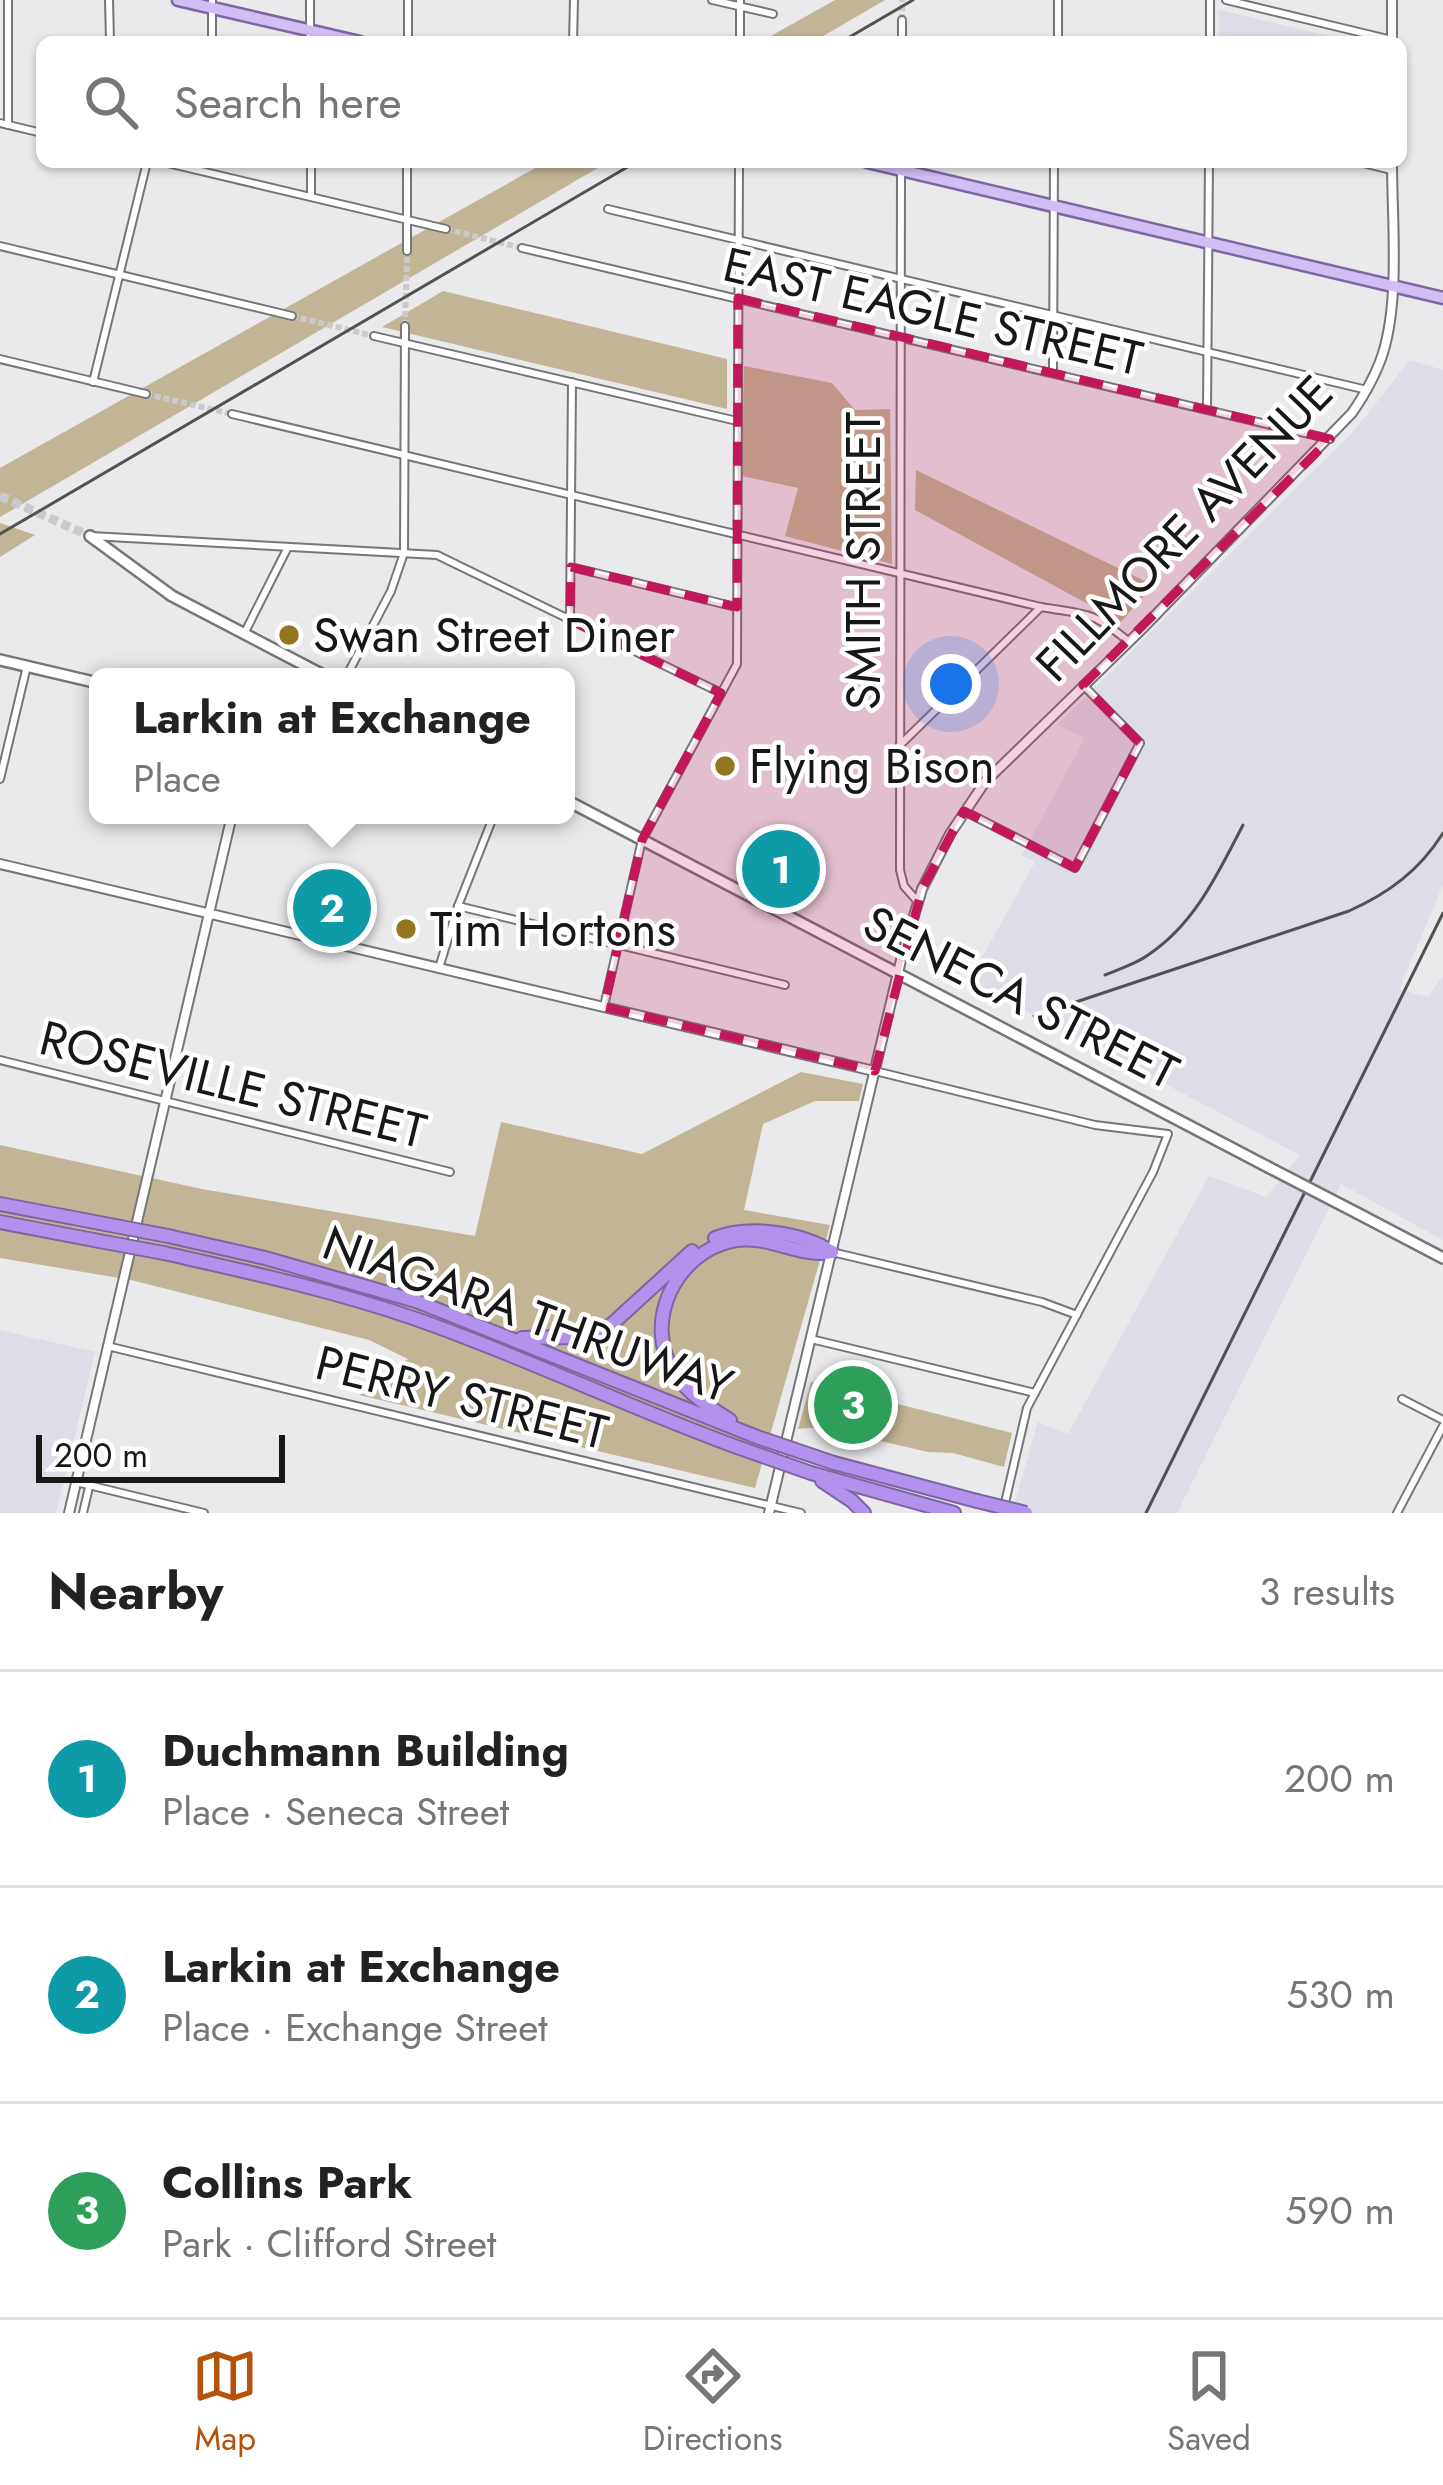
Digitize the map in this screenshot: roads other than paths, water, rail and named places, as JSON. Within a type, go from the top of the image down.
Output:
[{"type":"highway","name":"NIAGARA THRUWAY","points":[[0,1204],[265,1258],[416,1301],[682,1409],[834,1463],[1026,1513]]},
{"type":"highway","name":"NIAGARA THRUWAY","points":[[0,1222],[279,1279],[412,1318],[825,1481]]},
{"type":"highway","points":[[514,1338],[575,1337],[611,1325],[695,1249],[731,1232],[758,1230],[832,1252]]},
{"type":"highway","points":[[749,1433],[699,1399],[674,1371],[662,1329],[669,1293],[697,1257],[729,1241],[770,1240],[819,1254],[832,1252]]},
{"type":"highway","points":[[825,1481],[864,1513]]},
{"type":"highway","points":[[825,1481],[953,1513]]},
{"type":"main road","points":[[178,0],[212,4],[310,36]]},
{"type":"main road","points":[[909,168],[1443,298]]},
{"type":"main road","points":[[90,536],[172,596],[309,668]]},
{"type":"main road","points":[[0,660],[89,681]]},
{"type":"main road","name":"SENECA STREET","points":[[575,805],[1443,1258]]},
{"type":"street","points":[[8,0],[4,124],[36,132]]},
{"type":"street","points":[[110,0],[110,36]]},
{"type":"street","points":[[310,0],[310,36]]},
{"type":"street","points":[[408,0],[408,36]]},
{"type":"street","points":[[573,36],[574,0]]},
{"type":"street","points":[[712,0],[773,14]]},
{"type":"street","points":[[1058,0],[1058,36]]},
{"type":"street","points":[[1210,0],[1210,36]]},
{"type":"street","points":[[1226,0],[1372,36]]},
{"type":"street","points":[[1392,0],[1392,36]]},
{"type":"street","points":[[740,3],[740,36]]},
{"type":"street","points":[[212,4],[212,36]]},
{"type":"street","points":[[902,20],[902,36]]},
{"type":"street","points":[[93,382],[146,168]]},
{"type":"street","points":[[188,168],[446,229]]},
{"type":"street","points":[[212,168],[213,174]]},
{"type":"street","points":[[311,168],[311,197]]},
{"type":"street","points":[[406,251],[407,168]]},
{"type":"street","points":[[604,1007],[642,840],[736,664],[739,168]]},
{"type":"street","name":"SMITH STREET","points":[[901,168],[900,870],[904,886],[918,902]]},
{"type":"street","points":[[1053,372],[1054,168]]},
{"type":"street","points":[[1207,409],[1209,168]]},
{"type":"street","name":"FILLMORE AVENUE","points":[[918,902],[941,850],[985,782],[1330,439],[1367,390],[1388,333],[1392,168]]},
{"type":"street","points":[[608,209],[1367,390]]},
{"type":"street","points":[[0,246],[292,316]]},
{"type":"street","name":"EAST EAGLE STREET","points":[[522,248],[1330,439]]},
{"type":"street","points":[[351,668],[391,591],[404,553],[405,326]]},
{"type":"street","points":[[374,336],[737,421]]},
{"type":"street","points":[[0,359],[146,394]]},
{"type":"street","points":[[570,620],[572,382]]},
{"type":"street","points":[[232,414],[1097,617],[1128,641]]},
{"type":"street","points":[[90,536],[437,554],[721,693]]},
{"type":"street","points":[[244,636],[288,547]]},
{"type":"street","points":[[571,567],[737,607]]},
{"type":"street","points":[[899,746],[1041,607]]},
{"type":"street","points":[[0,779],[27,666]]},
{"type":"street","points":[[964,812],[1075,868],[1140,743],[1083,685]]},
{"type":"street","points":[[69,1513],[230,824]]},
{"type":"street","points":[[439,968],[490,824]]},
{"type":"street","points":[[0,864],[1096,1125],[1168,1134],[1153,1172],[1028,1408],[1002,1513]]},
{"type":"street","points":[[770,1509],[918,902]]},
{"type":"street","points":[[458,906],[785,985]]},
{"type":"street","name":"ROSEVILLE STREET","points":[[0,1060],[450,1172]]},
{"type":"street","points":[[832,1252],[1042,1302],[1077,1315]]},
{"type":"street","points":[[811,1339],[1035,1393]]},
{"type":"street","name":"PERRY STREET","points":[[107,1346],[801,1513]]},
{"type":"street","points":[[1397,1513],[1443,1423],[1402,1399]]},
{"type":"street","points":[[76,1482],[204,1513]]},
{"type":"street","points":[[83,1513],[89,1486]]},
{"type":"tunnel","points":[[902,0],[902,20]]},
{"type":"tunnel","points":[[446,229],[522,248]]},
{"type":"tunnel","points":[[405,326],[407,251]]},
{"type":"tunnel","points":[[292,316],[374,336]]},
{"type":"tunnel","points":[[146,394],[232,414]]},
{"type":"tunnel","points":[[0,496],[90,536]]},
{"type":"railway","points":[[851,36],[913,0]]},
{"type":"railway","points":[[0,534],[626,168]]},
{"type":"railway","points":[[1105,975],[1143,958],[1179,928],[1204,896],[1243,825]]},
{"type":"railway","points":[[1034,1016],[1349,911],[1402,879],[1443,833]]},
{"type":"railway","points":[[1146,1513],[1443,913]]},
{"type":"place","name":"Swan Street Diner","points":[[289,635]]},
{"type":"place","name":"Flying Bison","points":[[725,766]]},
{"type":"place","name":"Duchmann Building","points":[[781,869]]},
{"type":"place","name":"Larkin at Exchange","points":[[332,908]]},
{"type":"place","name":"Tim Hortons","points":[[406,929]]},
{"type":"place","name":"Collins Park","points":[[853,1405]]}]
